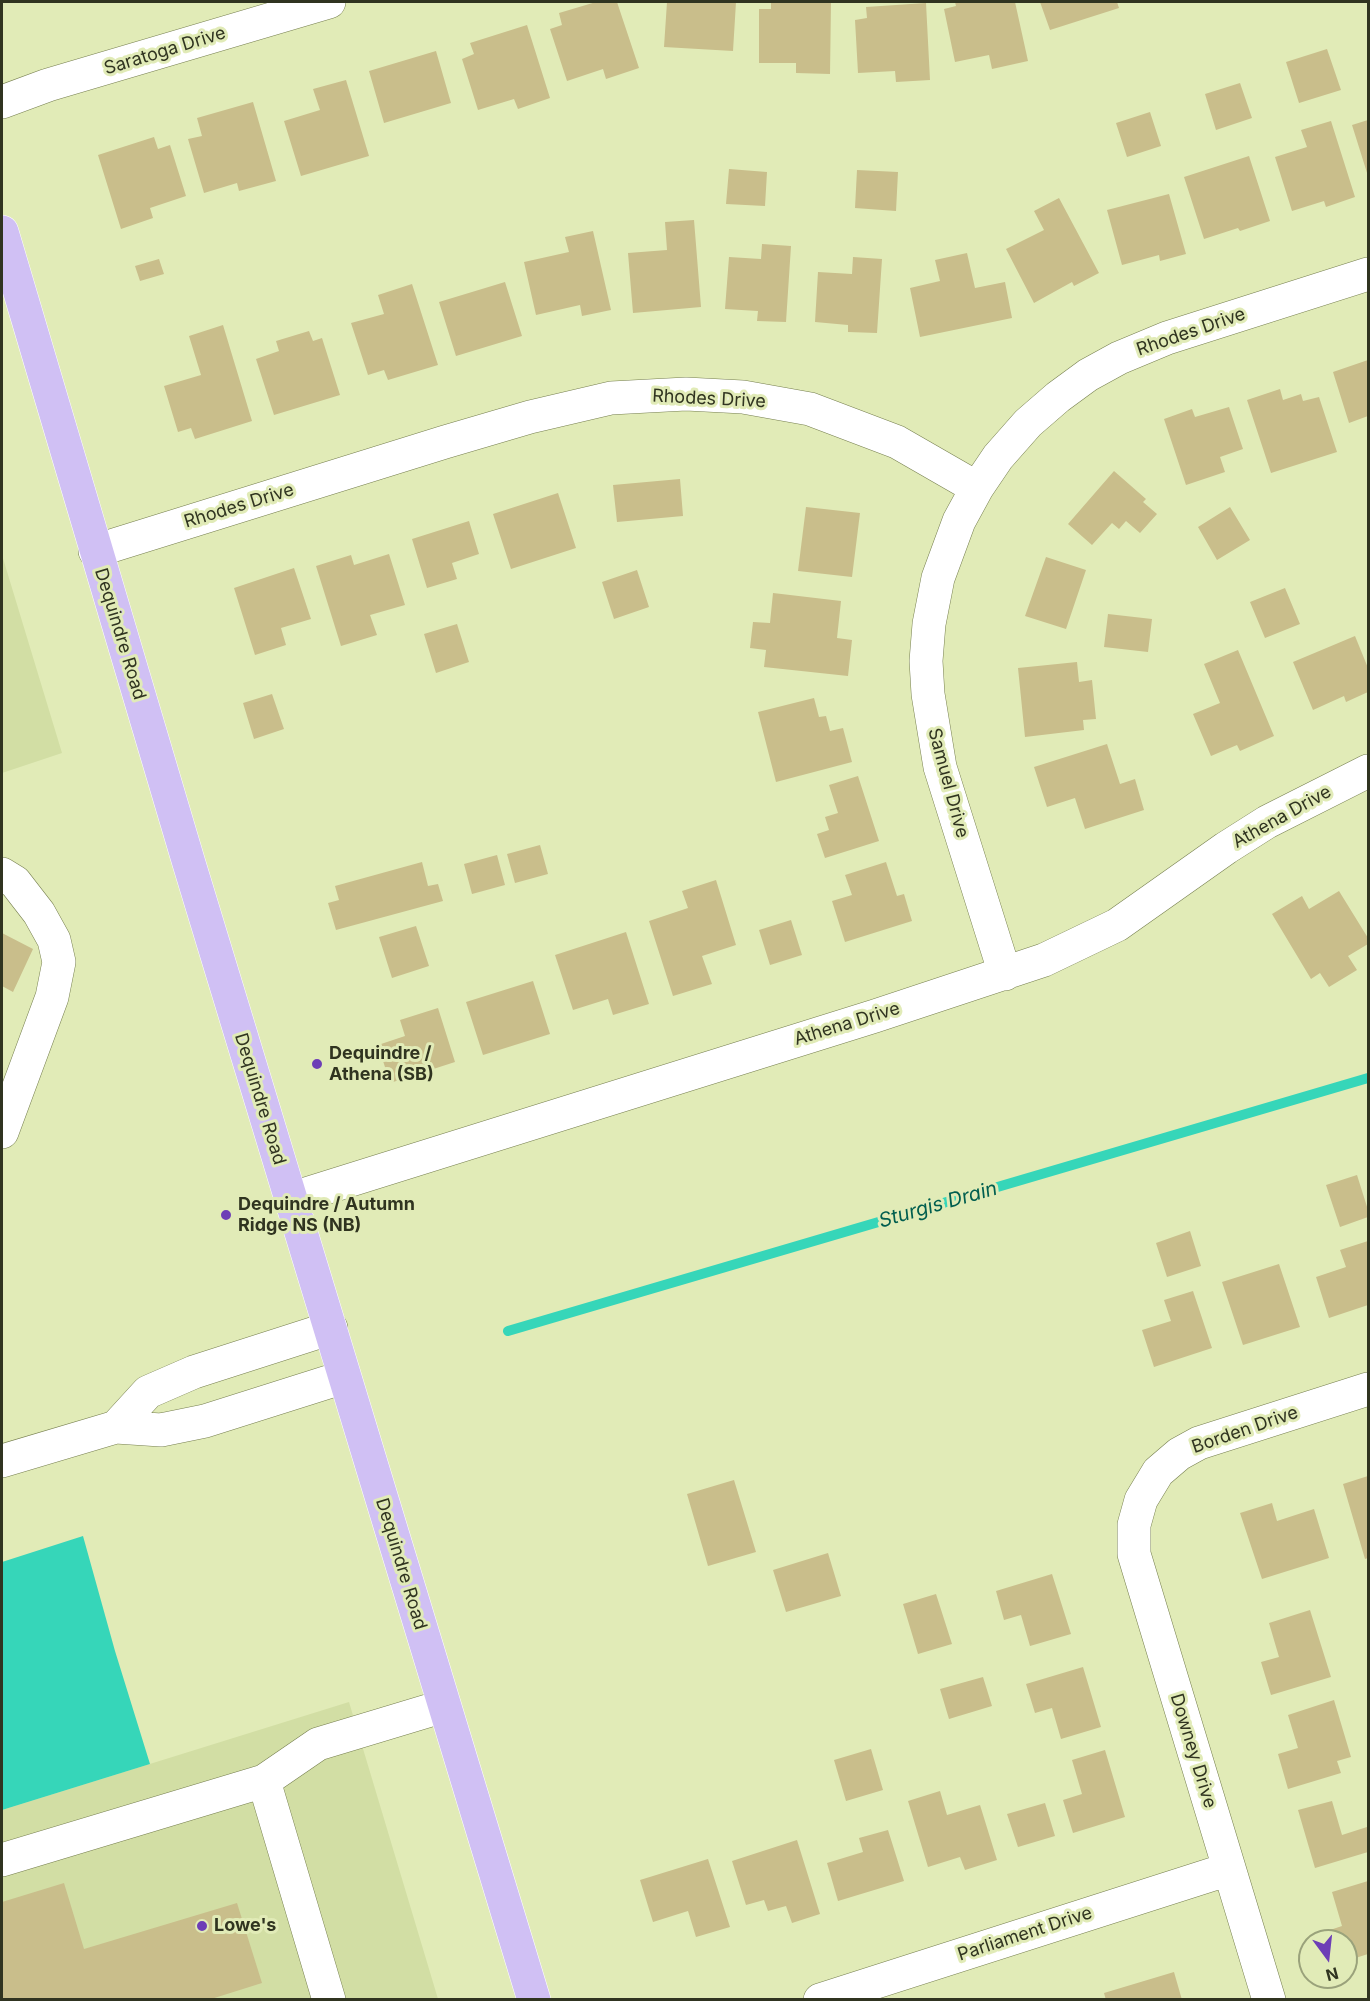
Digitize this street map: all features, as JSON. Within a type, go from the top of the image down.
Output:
[{"type":"main road","name":"Dequindre Road","points":[[2,232],[95,551],[534,2000]]},
{"type":"street","name":"Saratoga Drive","points":[[2,102],[48,85],[329,2]]},
{"type":"street","name":"Rhodes Drive","points":[[95,551],[530,417],[611,398],[686,394],[743,397],[810,409],[897,442],[977,488],[998,458],[1028,423],[1080,381],[1119,358],[1167,338],[1368,274]]},
{"type":"street","name":"Samuel Drive","points":[[977,488],[959,521],[938,578],[929,624],[926,661],[928,694],[940,767],[1005,974]]},
{"type":"street","name":"Athena Drive","points":[[290,1199],[1005,974],[1065,951],[1117,925],[1267,822],[1368,771]]},
{"type":"street","points":[[2,874],[15,882],[39,913],[54,940],[59,962],[52,997],[2,1132]]},
{"type":"street","points":[[116,1427],[148,1392],[194,1372],[331,1328]]},
{"type":"street","points":[[2,1461],[116,1427],[161,1430],[205,1421],[344,1377]]},
{"type":"street","name":"Borden Drive","points":[[1141,1500],[1158,1472],[1179,1454],[1199,1443],[1368,1389]]},
{"type":"street","name":"Downey Drive","points":[[1141,1500],[1134,1525],[1134,1554],[1269,2000]]},
{"type":"street","points":[[2,1860],[264,1781],[318,1744],[444,1706]]},
{"type":"street","points":[[264,1781],[329,2000]]},
{"type":"street","name":"Parliament Drive","points":[[820,2000],[1229,1869]]},
{"type":"shaded area","points":[[2,555],[62,753],[2,773]]},
{"type":"shaded area","points":[[349,1702],[438,1999],[2,2000],[2,1810]]},
{"type":"water","points":[[83,1536],[150,1764],[2,1810],[2,1562]]},
{"type":"building","points":[[596,2],[617,2],[639,68],[606,79],[603,69],[567,81],[550,29],[562,25],[559,13]]},
{"type":"building","points":[[667,2],[736,2],[733,51],[664,47]]},
{"type":"building","points":[[771,2],[831,2],[830,74],[796,73],[796,63],[759,63],[759,9],[771,9]]},
{"type":"building","points":[[955,2],[1015,2],[1028,61],[992,69],[989,55],[955,62],[944,9],[956,6]]},
{"type":"building","points":[[1040,2],[1117,2],[1119,8],[1050,30]]},
{"type":"building","points":[[926,3],[930,80],[896,82],[895,71],[858,73],[855,20],[867,18],[866,7]]},
{"type":"building","points":[[527,25],[550,98],[518,109],[514,99],[478,110],[462,59],[474,54],[470,43]]},
{"type":"building","points":[[1327,49],[1341,90],[1299,103],[1286,62]]},
{"type":"building","points":[[436,51],[451,103],[384,123],[369,71]]},
{"type":"building","points":[[346,80],[369,156],[301,176],[284,121],[320,110],[313,89]]},
{"type":"building","points":[[1240,83],[1252,118],[1216,130],[1205,94]]},
{"type":"building","points":[[253,102],[276,181],[239,191],[237,183],[204,193],[188,139],[202,136],[197,118]]},
{"type":"building","points":[[1150,112],[1161,146],[1127,157],[1116,123]]},
{"type":"building","points":[[1368,120],[1368,176],[1352,125]]},
{"type":"building","points":[[1331,121],[1355,197],[1326,207],[1324,201],[1292,211],[1275,157],[1307,147],[1301,130]]},
{"type":"building","points":[[154,137],[158,149],[170,145],[186,196],[150,208],[153,218],[121,229],[98,155]]},
{"type":"building","points":[[1249,156],[1270,221],[1204,239],[1184,177]]},
{"type":"building","points":[[729,169],[767,172],[765,206],[726,204]]},
{"type":"building","points":[[857,170],[898,172],[896,211],[855,208]]},
{"type":"building","points":[[1169,194],[1186,254],[1160,261],[1159,255],[1122,265],[1107,210]]},
{"type":"building","points":[[1059,198],[1099,273],[1074,286],[1072,282],[1034,303],[1006,249],[1044,230],[1034,211]]},
{"type":"building","points":[[694,220],[701,307],[633,313],[628,253],[667,250],[665,222]]},
{"type":"building","points":[[593,231],[611,310],[582,316],[580,305],[536,315],[524,262],[569,252],[565,237]]},
{"type":"building","points":[[762,244],[791,246],[786,322],[757,321],[758,311],[725,309],[729,257],[761,259]]},
{"type":"building","points":[[967,253],[975,288],[1005,282],[1012,318],[920,337],[910,288],[940,281],[935,260]]},
{"type":"building","points":[[853,257],[882,259],[877,333],[848,332],[848,325],[815,322],[818,272],[852,274]]},
{"type":"building","points":[[159,259],[164,274],[140,281],[135,266]]},
{"type":"building","points":[[505,282],[522,336],[456,356],[439,302]]},
{"type":"building","points":[[412,284],[438,365],[388,380],[384,370],[368,375],[351,323],[384,314],[378,295]]},
{"type":"building","points":[[223,325],[252,421],[195,439],[191,428],[178,432],[164,386],[201,375],[189,336]]},
{"type":"building","points":[[309,331],[313,341],[322,338],[340,395],[274,415],[256,359],[279,351],[276,341]]},
{"type":"building","points":[[1368,360],[1368,416],[1349,423],[1333,372]]},
{"type":"building","points":[[1280,389],[1283,400],[1301,394],[1303,401],[1319,397],[1337,452],[1271,473],[1247,400]]},
{"type":"building","points":[[1229,407],[1243,449],[1220,457],[1225,472],[1186,485],[1164,419],[1192,409],[1195,417]]},
{"type":"building","points":[[1114,471],[1146,499],[1143,502],[1157,514],[1140,533],[1126,521],[1119,529],[1112,523],[1092,545],[1068,524]]},
{"type":"building","points":[[680,479],[683,516],[617,522],[613,485]]},
{"type":"building","points":[[558,493],[576,548],[511,569],[493,514]]},
{"type":"building","points":[[806,507],[860,513],[852,577],[798,571]]},
{"type":"building","points":[[1230,507],[1250,540],[1217,560],[1198,527]]},
{"type":"building","points":[[469,521],[479,554],[452,563],[457,579],[427,588],[412,539]]},
{"type":"building","points":[[389,554],[405,605],[370,615],[377,635],[341,646],[316,566],[351,555],[354,565]]},
{"type":"building","points":[[1046,557],[1086,570],[1066,629],[1025,616]]},
{"type":"building","points":[[294,568],[311,619],[281,628],[286,645],[255,655],[234,588]]},
{"type":"building","points":[[637,570],[649,607],[614,619],[602,582]]},
{"type":"building","points":[[1285,588],[1300,624],[1265,638],[1250,602]]},
{"type":"building","points":[[773,593],[841,601],[837,638],[852,640],[848,676],[764,667],[766,650],[750,648],[753,622],[770,623]]},
{"type":"building","points":[[1108,614],[1152,619],[1148,652],[1104,647]]},
{"type":"building","points":[[457,624],[469,662],[436,673],[424,634]]},
{"type":"building","points":[[1355,636],[1368,668],[1368,692],[1346,702],[1344,696],[1313,710],[1293,662]]},
{"type":"building","points":[[1238,650],[1274,736],[1240,751],[1237,745],[1211,756],[1193,714],[1220,703],[1204,664]]},
{"type":"building","points":[[1077,662],[1079,682],[1092,680],[1096,719],[1083,720],[1084,730],[1025,737],[1018,668]]},
{"type":"building","points":[[272,694],[284,729],[254,739],[243,703]]},
{"type":"building","points":[[814,698],[819,717],[826,716],[830,731],[843,728],[852,762],[776,782],[758,712]]},
{"type":"building","points":[[1107,744],[1120,784],[1135,779],[1144,810],[1085,829],[1075,798],[1047,807],[1034,767]]},
{"type":"building","points":[[858,776],[879,841],[825,858],[817,834],[829,830],[825,817],[838,813],[829,785]]},
{"type":"building","points":[[540,845],[548,874],[515,883],[507,854]]},
{"type":"building","points":[[497,855],[505,885],[472,894],[464,864]]},
{"type":"building","points":[[422,862],[428,886],[438,884],[443,901],[336,930],[328,903],[339,900],[335,886]]},
{"type":"building","points":[[886,862],[897,896],[904,894],[912,921],[845,942],[832,901],[852,895],[845,875]]},
{"type":"building","points":[[716,880],[736,945],[702,956],[712,984],[673,996],[649,921],[688,908],[682,891]]},
{"type":"building","points":[[1339,891],[1368,938],[1368,944],[1348,956],[1357,970],[1329,987],[1320,973],[1311,979],[1272,914],[1302,896],[1309,909]]},
{"type":"building","points":[[791,920],[802,955],[770,965],[759,930]]},
{"type":"building","points":[[416,926],[429,966],[392,978],[379,937]]},
{"type":"building","points":[[626,932],[649,1004],[613,1015],[608,999],[573,1010],[555,955]]},
{"type":"building","points":[[2,933],[33,949],[13,992],[2,986]]},
{"type":"building","points":[[533,981],[550,1034],[483,1055],[466,1002]]},
{"type":"building","points":[[438,1008],[455,1062],[390,1083],[378,1045],[405,1036],[400,1020]]},
{"type":"building","points":[[1357,1175],[1368,1217],[1340,1227],[1326,1185]]},
{"type":"building","points":[[1190,1231],[1201,1266],[1167,1277],[1156,1243]]},
{"type":"building","points":[[1368,1241],[1368,1305],[1329,1318],[1316,1277],[1346,1267],[1340,1250]]},
{"type":"building","points":[[1279,1264],[1300,1327],[1243,1345],[1222,1282]]},
{"type":"building","points":[[1193,1291],[1212,1348],[1154,1367],[1142,1330],[1171,1321],[1164,1300]]},
{"type":"building","points":[[1368,1476],[1368,1558],[1365,1559],[1343,1484]]},
{"type":"building","points":[[734,1480],[756,1552],[708,1566],[687,1494]]},
{"type":"building","points":[[1272,1503],[1277,1521],[1314,1509],[1329,1558],[1262,1579],[1240,1513]]},
{"type":"building","points":[[828,1553],[841,1596],[786,1612],[773,1570]]},
{"type":"building","points":[[1052,1574],[1071,1634],[1030,1646],[1021,1615],[1004,1620],[996,1591]]},
{"type":"building","points":[[936,1594],[952,1644],[918,1654],[903,1604]]},
{"type":"building","points":[[1310,1610],[1331,1677],[1271,1695],[1261,1662],[1279,1657],[1269,1623]]},
{"type":"building","points":[[1083,1667],[1101,1727],[1061,1739],[1052,1708],[1035,1713],[1026,1684]]},
{"type":"building","points":[[983,1677],[992,1706],[949,1719],[940,1689]]},
{"type":"building","points":[[1334,1700],[1351,1757],[1337,1761],[1341,1773],[1288,1789],[1278,1754],[1298,1748],[1288,1715]]},
{"type":"building","points":[[871,1749],[883,1790],[846,1801],[834,1760]]},
{"type":"building","points":[[1105,1750],[1125,1817],[1073,1833],[1063,1800],[1082,1794],[1072,1760]]},
{"type":"building","points":[[940,1791],[947,1815],[980,1805],[997,1860],[965,1870],[960,1857],[928,1867],[908,1801]]},
{"type":"building","points":[[1332,1801],[1342,1835],[1367,1827],[1368,1852],[1315,1868],[1298,1810]]},
{"type":"building","points":[[1045,1803],[1055,1836],[1018,1847],[1007,1814]]},
{"type":"building","points":[[888,1830],[904,1881],[838,1901],[827,1863],[863,1852],[859,1838]]},
{"type":"building","points":[[797,1840],[820,1914],[792,1923],[786,1906],[768,1911],[764,1900],[746,1905],[732,1861]]},
{"type":"building","points":[[708,1859],[730,1927],[696,1937],[688,1911],[653,1922],[640,1880]]},
{"type":"building","points":[[1368,1881],[1368,1954],[1358,1957],[1358,1929],[1333,1929],[1342,1926],[1332,1892]]},
{"type":"building","name":"Lowe's","points":[[64,1883],[84,1949],[237,1903],[262,1983],[208,2000],[2,2000],[2,1902]]},
{"type":"building","points":[[1174,1972],[1182,2000],[1106,2000],[1104,1993]]},
{"type":"waterway","name":"Sturgis Drain","points":[[508,1331],[1368,1078]]},
{"type":"place","name":"Dequindre / Athena (SB)","points":[[317,1064]]},
{"type":"place","name":"Dequindre / Autumn Ridge NS (NB)","points":[[226,1215]]},
{"type":"place","name":"Lowe's","points":[[202,1926]]}]
